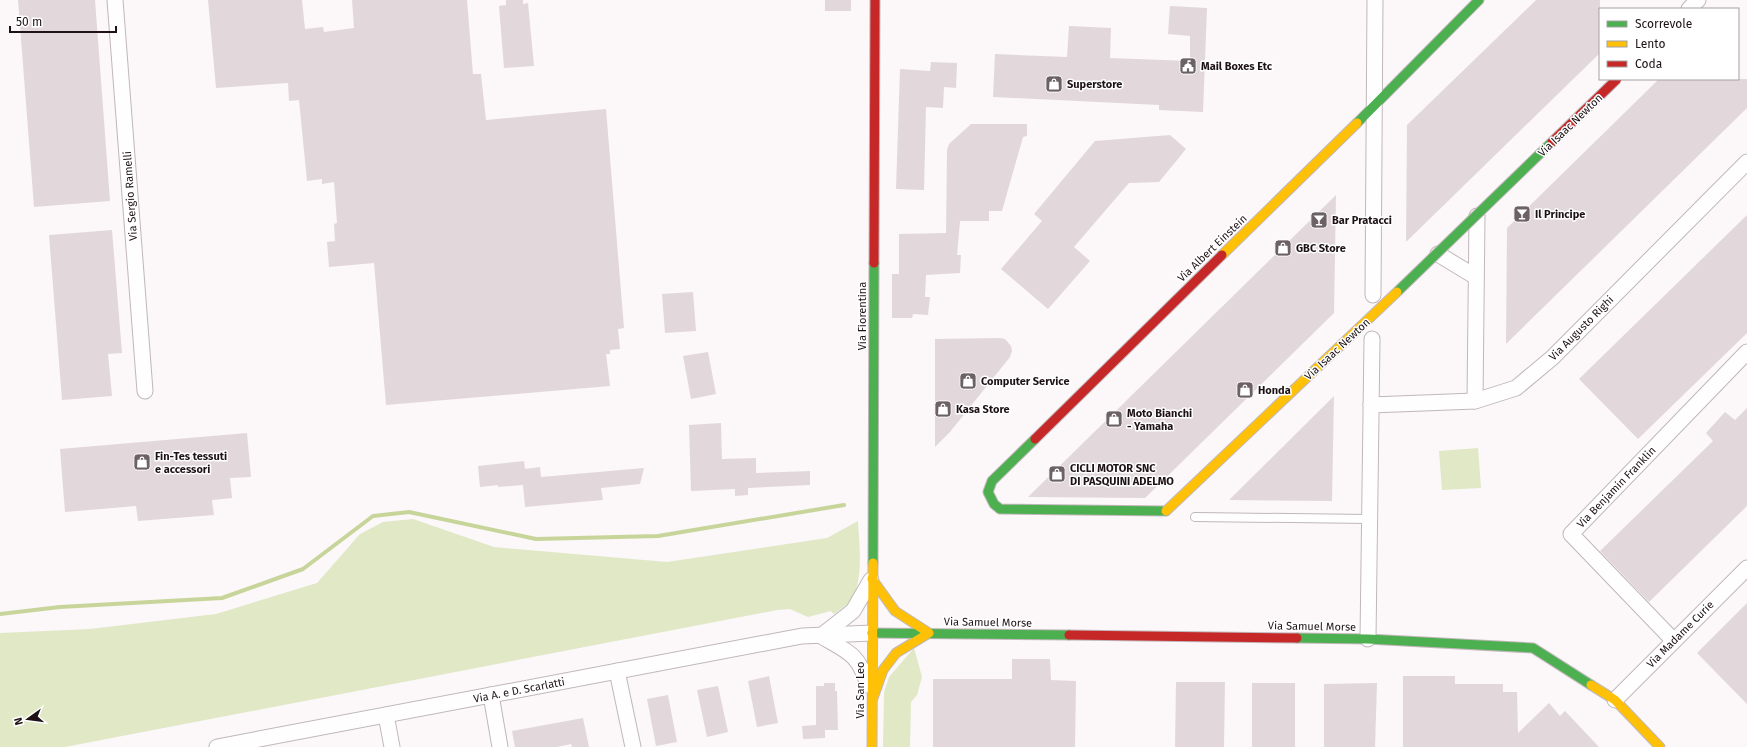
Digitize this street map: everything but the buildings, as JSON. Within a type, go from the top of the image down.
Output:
[{"type":"street","name":"Via Sergio Ramelli","points":[[116,0],[145,391]]},
{"type":"street","name":"Via Fiorentina","points":[[872,633],[875,0]]},
{"type":"street","points":[[1372,295],[1375,0]]},
{"type":"street","name":"Via Albert Einstein","points":[[1012,510],[1000,509],[994,504],[988,492],[992,481],[1373,107],[1479,0]]},
{"type":"street","points":[[1690,8],[1698,0]]},
{"type":"street","name":"Via Isaac Newton","points":[[1012,510],[1166,511],[1438,254],[1616,80]]},
{"type":"street","name":"Via Augusto Righi","points":[[1371,405],[1475,401],[1516,388],[1552,358],[1747,162]]},
{"type":"street","points":[[1475,401],[1477,216]]},
{"type":"street","points":[[1438,254],[1476,278]]},
{"type":"street","points":[[1368,639],[1372,340]]},
{"type":"street","name":"Via Benjamin Franklin","points":[[1673,640],[1571,534],[1747,352]]},
{"type":"street","name":"Via Madame Curie","points":[[1615,700],[1673,640],[1747,568]]},
{"type":"street","points":[[872,579],[853,612],[821,636],[852,654],[863,669],[872,699]]},
{"type":"street","name":"Via Samuel Morse","points":[[872,579],[895,611],[929,633]]},
{"type":"street","name":"Via Samuel Morse","points":[[872,633],[1368,639],[1533,648],[1615,700],[1660,747]]},
{"type":"street","name":"Via A. e D. Scarlatti","points":[[217,747],[802,636],[872,633]]},
{"type":"street","name":"Via San Leo","points":[[872,633],[872,747]]},
{"type":"street","name":"Via Samuel Morse","points":[[872,699],[883,670],[896,653],[929,633]]},
{"type":"street","points":[[618,671],[633,747]]},
{"type":"street","points":[[491,695],[500,747]]},
{"type":"street","points":[[386,715],[392,747]]},
{"type":"lane","points":[[1195,517],[1370,519]]},
{"type":"green space","points":[[1478,448],[1481,488],[1442,490],[1439,451]]},
{"type":"green space","points":[[413,519],[494,547],[667,562],[827,538],[858,521],[860,561],[858,581],[852,598],[846,605],[834,614],[831,611],[808,617],[790,609],[777,610],[65,747],[0,747],[0,633],[90,629],[216,614],[317,583],[360,534],[383,522]]},
{"type":"green space","points":[[914,648],[922,677],[917,695],[911,702],[910,747],[883,747],[884,692],[889,677]]},
{"type":"waterway","points":[[0,614],[60,607],[222,598],[303,569],[373,516],[409,512],[536,539],[658,536],[844,505]]},
{"type":"traffic: fast","points":[[1357,123],[1479,0]]},
{"type":"traffic: fast","points":[[1397,292],[1552,142]]},
{"type":"traffic: fast","points":[[873,563],[874,263]]},
{"type":"traffic: fast","points":[[1035,439],[992,481],[988,492],[994,504],[1000,509],[1166,511]]},
{"type":"traffic: fast","points":[[872,633],[1069,635]]},
{"type":"traffic: fast","points":[[1297,638],[1368,639],[1533,648],[1591,685]]},
{"type":"traffic: slow","points":[[1222,255],[1357,123]]},
{"type":"traffic: slow","points":[[1166,511],[1397,292]]},
{"type":"traffic: slow","points":[[872,747],[873,563]]},
{"type":"traffic: slow","points":[[872,579],[895,611],[929,633],[896,653],[883,670],[873,698]]},
{"type":"traffic: slow","points":[[1591,685],[1615,700],[1660,747]]},
{"type":"traffic: jam","points":[[874,263],[875,0]]},
{"type":"traffic: jam","points":[[1552,142],[1616,80]]},
{"type":"traffic: jam","points":[[1035,439],[1222,255]]},
{"type":"traffic: jam","points":[[1069,635],[1297,638]]},
{"type":"place","name":"Mail Boxes Etc","points":[[1188,66]]},
{"type":"place","name":"Superstore","points":[[1054,84]]},
{"type":"place","name":"Il Principe","points":[[1522,214]]},
{"type":"place","name":"Bar Pratacci","points":[[1319,220]]},
{"type":"place","name":"GBC Store","points":[[1283,248]]},
{"type":"place","name":"Computer Service","points":[[968,381]]},
{"type":"place","name":"Honda","points":[[1245,390]]},
{"type":"place","name":"Kasa Store","points":[[943,409]]},
{"type":"place","name":"Moto Bianchi - Yamaha","points":[[1114,419]]},
{"type":"place","name":"Fin-Tes tessuti e accessori","points":[[142,462]]},
{"type":"place","name":"CICLI MOTOR SNC DI PASQUINI ADELMO","points":[[1057,474]]}]
